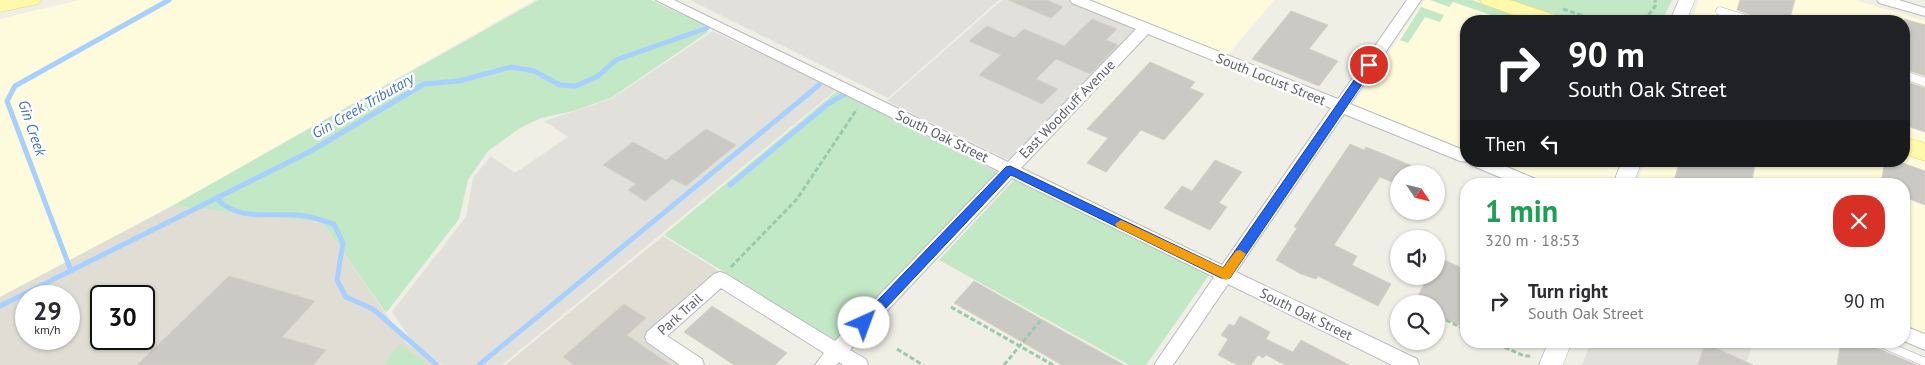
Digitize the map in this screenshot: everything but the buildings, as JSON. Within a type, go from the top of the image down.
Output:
[{"type":"main road","points":[[0,6],[31,0]]},
{"type":"main road","points":[[1490,0],[1552,14]]},
{"type":"main road","points":[[1910,147],[1925,152]]},
{"type":"street","name":"South Oak Street","points":[[663,0],[1410,365]]},
{"type":"street","name":"South Locust Street","points":[[1077,0],[1460,155]]},
{"type":"street","points":[[1162,365],[1226,275],[1414,0]]},
{"type":"street","points":[[1681,15],[1687,0]]},
{"type":"street","points":[[1884,0],[1925,12]]},
{"type":"street","name":"East Woodruff Avenue","points":[[824,365],[1145,28]]},
{"type":"street","points":[[1491,167],[1518,178]]},
{"type":"street","points":[[720,279],[859,365]]},
{"type":"street","name":"Park Trail","points":[[694,365],[654,337],[720,279]]},
{"type":"street","points":[[1910,336],[1925,342]]},
{"type":"street","points":[[1542,361],[1554,348]]},
{"type":"lane","points":[[1720,11],[1733,15]]},
{"type":"lane","points":[[1910,77],[1925,82]]},
{"type":"lane","points":[[1892,348],[1925,362]]},
{"type":"path","points":[[1648,15],[1656,5],[1655,0]]},
{"type":"path","points":[[720,279],[797,199],[864,98]]},
{"type":"path","points":[[951,307],[1053,365]]},
{"type":"path","points":[[1004,365],[1041,320]]},
{"type":"path","points":[[1446,320],[1460,327]]},
{"type":"path","points":[[1507,348],[1524,356],[1542,361]]},
{"type":"path","points":[[897,349],[923,365]]},
{"type":"shaded area","points":[[79,0],[534,0],[172,206],[23,285],[15,285],[15,289],[0,297],[0,19]]},
{"type":"shaded area","points":[[690,0],[999,0],[888,98]]},
{"type":"shaded area","points":[[1002,0],[1067,0],[1138,29],[1011,161],[887,101]]},
{"type":"shaded area","points":[[1088,0],[1274,0],[1226,57]]},
{"type":"shaded area","points":[[1425,0],[1476,0],[1520,15],[1460,15],[1460,148],[1353,105]]},
{"type":"shaded area","points":[[1699,0],[1855,0],[1905,15],[1693,15]]},
{"type":"shaded area","points":[[1910,16],[1925,21],[1925,144],[1910,139]]},
{"type":"shaded area","points":[[713,31],[836,90],[502,365],[442,365],[412,341],[392,312],[466,217],[473,178],[491,156],[515,173],[568,137],[544,121],[611,99]]},
{"type":"shaded area","points":[[1910,153],[1925,158],[1925,336],[1910,330],[1910,178],[1639,178],[1643,167],[1910,167]]},
{"type":"shaded area","points":[[1508,167],[1620,167],[1615,178],[1534,178]]},
{"type":"shaded area","points":[[172,206],[322,222],[406,343],[437,365],[0,365],[0,297],[15,289],[15,350],[80,350],[80,285],[23,285]]},
{"type":"shaded area","points":[[663,236],[719,271],[645,337],[685,365],[505,365]]},
{"type":"shaded area","points":[[1588,348],[1751,348],[1746,365],[1582,365]]},
{"type":"green space","points":[[538,0],[651,0],[703,24],[708,32],[611,98],[573,111],[541,118],[520,128],[488,151],[468,180],[459,219],[386,313],[322,222],[172,206]]},
{"type":"green space","points":[[1430,0],[1472,0],[1516,15],[1491,15],[1453,2],[1449,7]]},
{"type":"green space","points":[[1508,0],[1672,0],[1665,15],[1553,15]]},
{"type":"green space","points":[[1421,7],[1444,15],[1440,22],[1425,17],[1408,43],[1400,40]]},
{"type":"green space","points":[[837,91],[997,172],[836,341],[664,235]]},
{"type":"green space","points":[[1016,178],[1209,275],[1146,365],[1129,365],[939,260]]},
{"type":"green space","points":[[400,344],[429,365],[383,365]]},
{"type":"waterway","name":"Gin Creek","points":[[71,271],[7,101],[15,86],[169,0]]},
{"type":"waterway","name":"Gin Creek Tributary","points":[[71,271],[311,151],[424,84],[459,81],[511,67],[534,71],[560,85],[576,86],[598,76],[616,60],[707,28]]},
{"type":"waterway","points":[[479,365],[819,85]]},
{"type":"waterway","points":[[730,185],[828,104],[845,94]]},
{"type":"waterway","points":[[217,199],[226,206],[244,213],[254,215],[301,215],[334,224],[343,243],[337,280],[346,297],[373,309],[437,365]]},
{"type":"waterway","name":"Gin Creek","points":[[0,306],[71,271]]},
{"type":"slow traffic","points":[[1121,224],[1226,275],[1240,254]]},
{"type":"route","points":[[864,323],[1010,170],[1226,275],[1369,65]]}]
